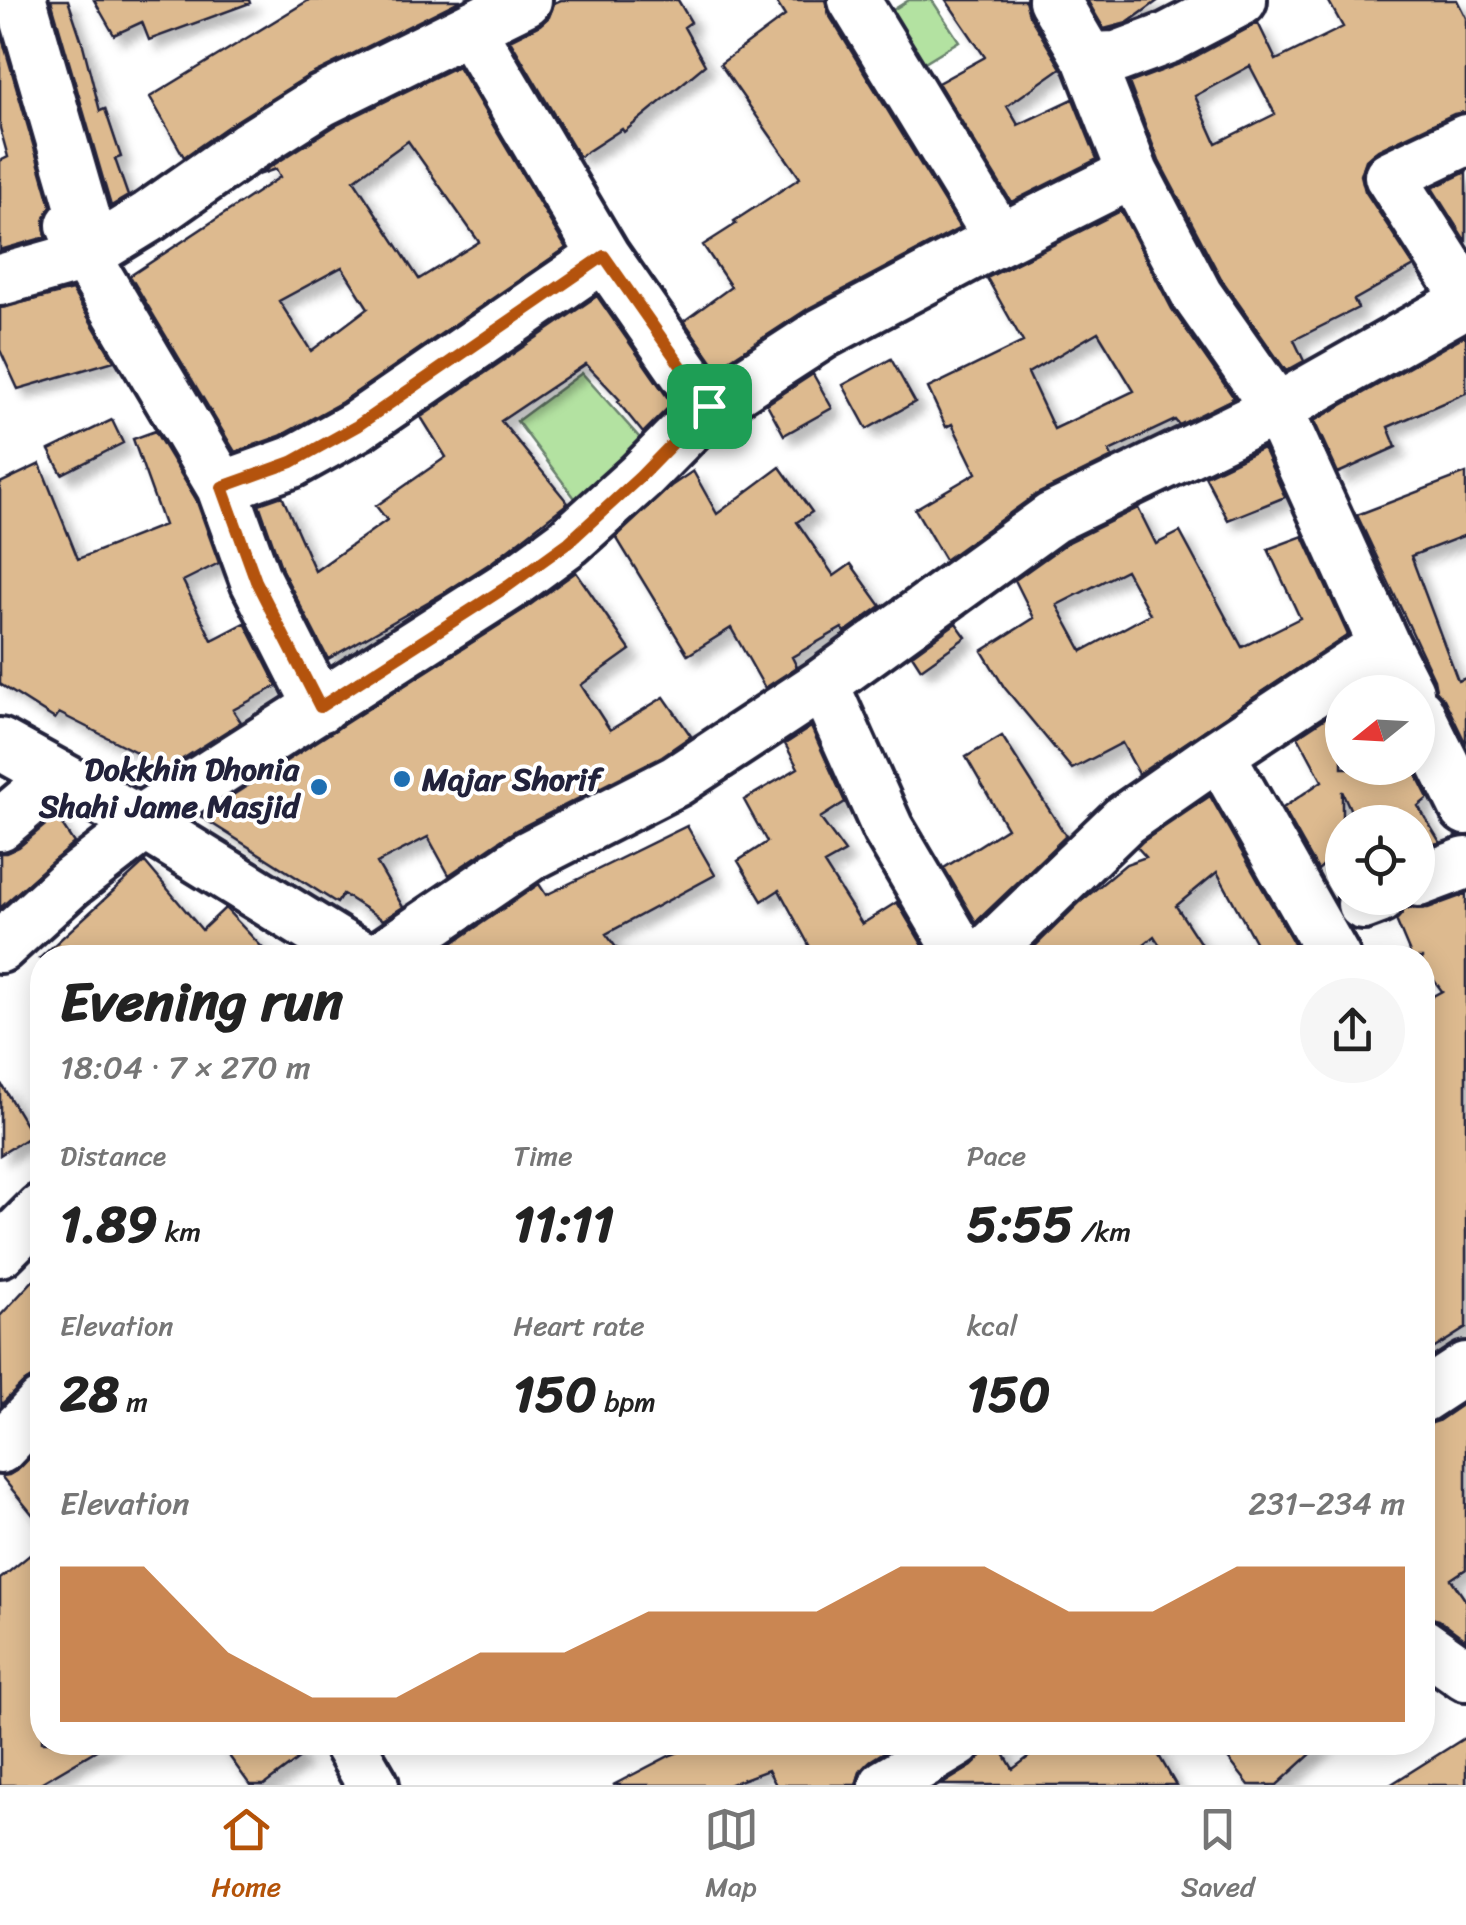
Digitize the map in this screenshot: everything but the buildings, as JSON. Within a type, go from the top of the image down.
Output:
[{"type":"street","points":[[0,280],[85,256],[321,101],[526,0]]},
{"type":"street","points":[[854,0],[1000,239]]},
{"type":"street","points":[[1054,0],[1088,58],[1133,173],[1198,295],[1277,409],[1399,675]]},
{"type":"street","points":[[1088,58],[1117,57],[1168,38],[1241,0]]},
{"type":"street","points":[[35,5],[86,221],[72,225],[85,256],[222,487],[256,581],[320,707]]},
{"type":"street","points":[[469,28],[604,256],[709,406]]},
{"type":"street","points":[[373,945],[529,856],[676,781],[823,684],[1052,518],[1277,409],[1466,298],[1390,176],[1466,140]]},
{"type":"street","points":[[0,946],[142,823],[508,586],[569,542],[709,406],[823,333],[1133,173]]},
{"type":"street","points":[[222,487],[292,462],[357,426],[604,256]]},
{"type":"street","points":[[994,945],[1124,820],[1384,645]]},
{"type":"street","points":[[823,684],[888,829],[956,945]]},
{"type":"street","points":[[1435,743],[1462,792]]},
{"type":"street","points":[[0,744],[142,823],[340,945]]},
{"type":"street","points":[[1218,754],[1327,945]]},
{"type":"street","points":[[0,824],[58,776]]},
{"type":"street","points":[[1435,875],[1466,864]]},
{"type":"street","points":[[0,1251],[30,1221]]},
{"type":"street","points":[[1435,1388],[1466,1368]]},
{"type":"street","points":[[0,1448],[30,1417]]},
{"type":"street","points":[[1435,1653],[1466,1675]]},
{"type":"street","points":[[356,1755],[373,1785]]},
{"type":"street","points":[[901,1781],[938,1755]]},
{"type":"green space","points":[[909,0],[932,0],[959,41],[923,63],[888,13]]},
{"type":"green space","points":[[582,373],[654,454],[586,513],[517,421]]},
{"type":"place","name":"Majar Shorif","points":[[402,779]]},
{"type":"place","name":"Dokkhin Dhonia Shahi Jame Masjid","points":[[319,787]]},
{"type":"route","points":[[604,256],[709,406],[569,542],[320,707],[256,581],[222,487],[292,462],[357,426],[604,256]]}]
